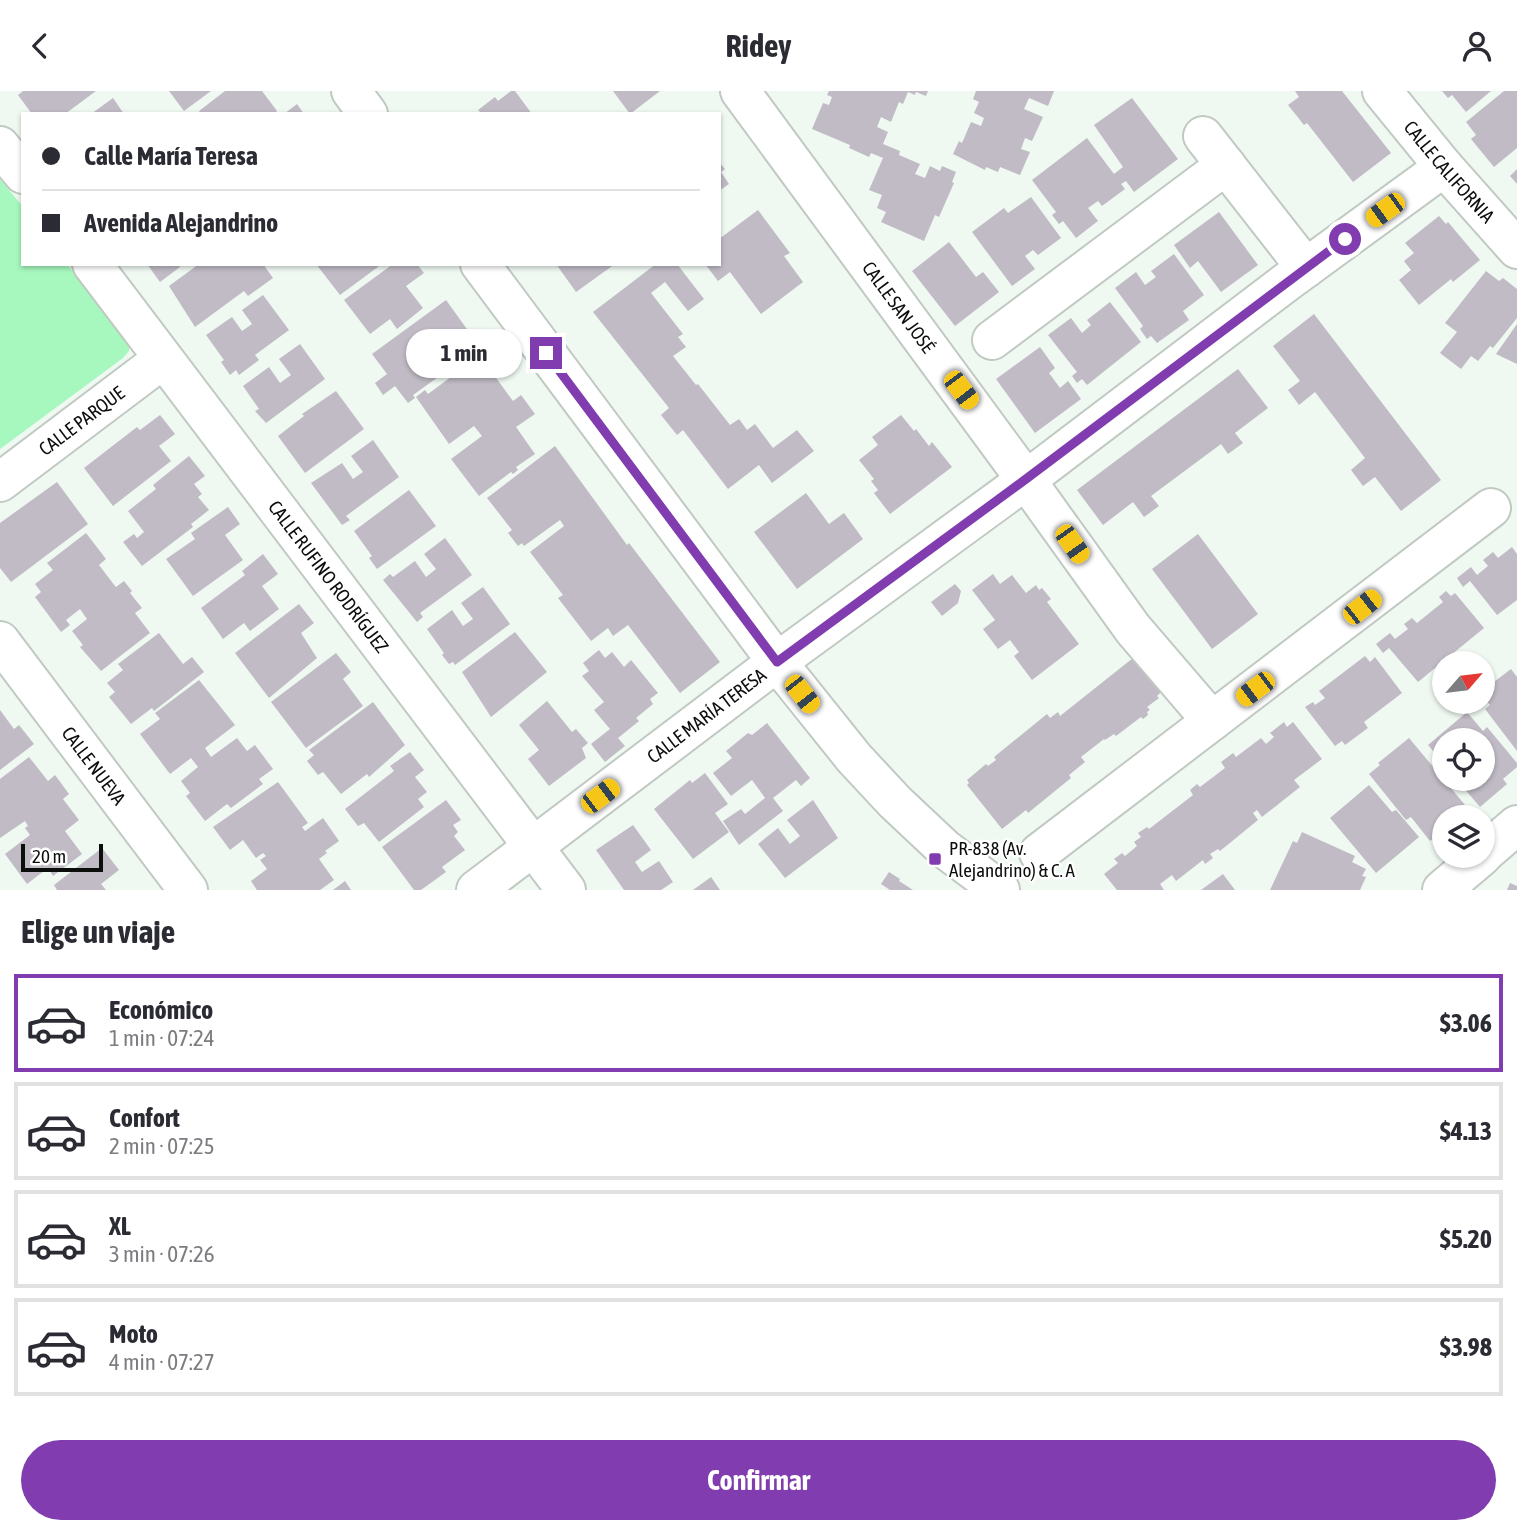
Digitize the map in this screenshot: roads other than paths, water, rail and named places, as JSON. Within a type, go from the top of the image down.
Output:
[{"type":"street","points":[[351,91],[367,112]]},
{"type":"street","name":"CALLE CALIFORNIA","points":[[1382,91],[1444,167],[1517,249]]},
{"type":"street","name":"CALLE SAN JOSÉ","points":[[749,94],[1133,629],[1212,721]]},
{"type":"street","points":[[0,146],[21,172]]},
{"type":"street","points":[[992,340],[1214,150],[1306,268]]},
{"type":"street","name":"CALLE MARÍA TERESA","points":[[476,890],[777,662],[1444,167]]},
{"type":"street","name":"CALLE RUFINO RODRÍGUEZ","points":[[93,266],[566,890]]},
{"type":"street","points":[[481,266],[777,662],[854,758],[895,802],[945,849],[1000,890]]},
{"type":"street","name":"CALLE PARQUE","points":[[0,482],[163,359]]},
{"type":"street","points":[[1039,853],[1491,509]]},
{"type":"street","name":"CALLE NUEVA","points":[[0,641],[188,890]]},
{"type":"street","points":[[1495,844],[1517,825]]},
{"type":"street","points":[[1442,890],[1467,868]]},
{"type":"place","name":"PR-838 (Av. Alejandrino) & C. A","points":[[935,859]]}]
